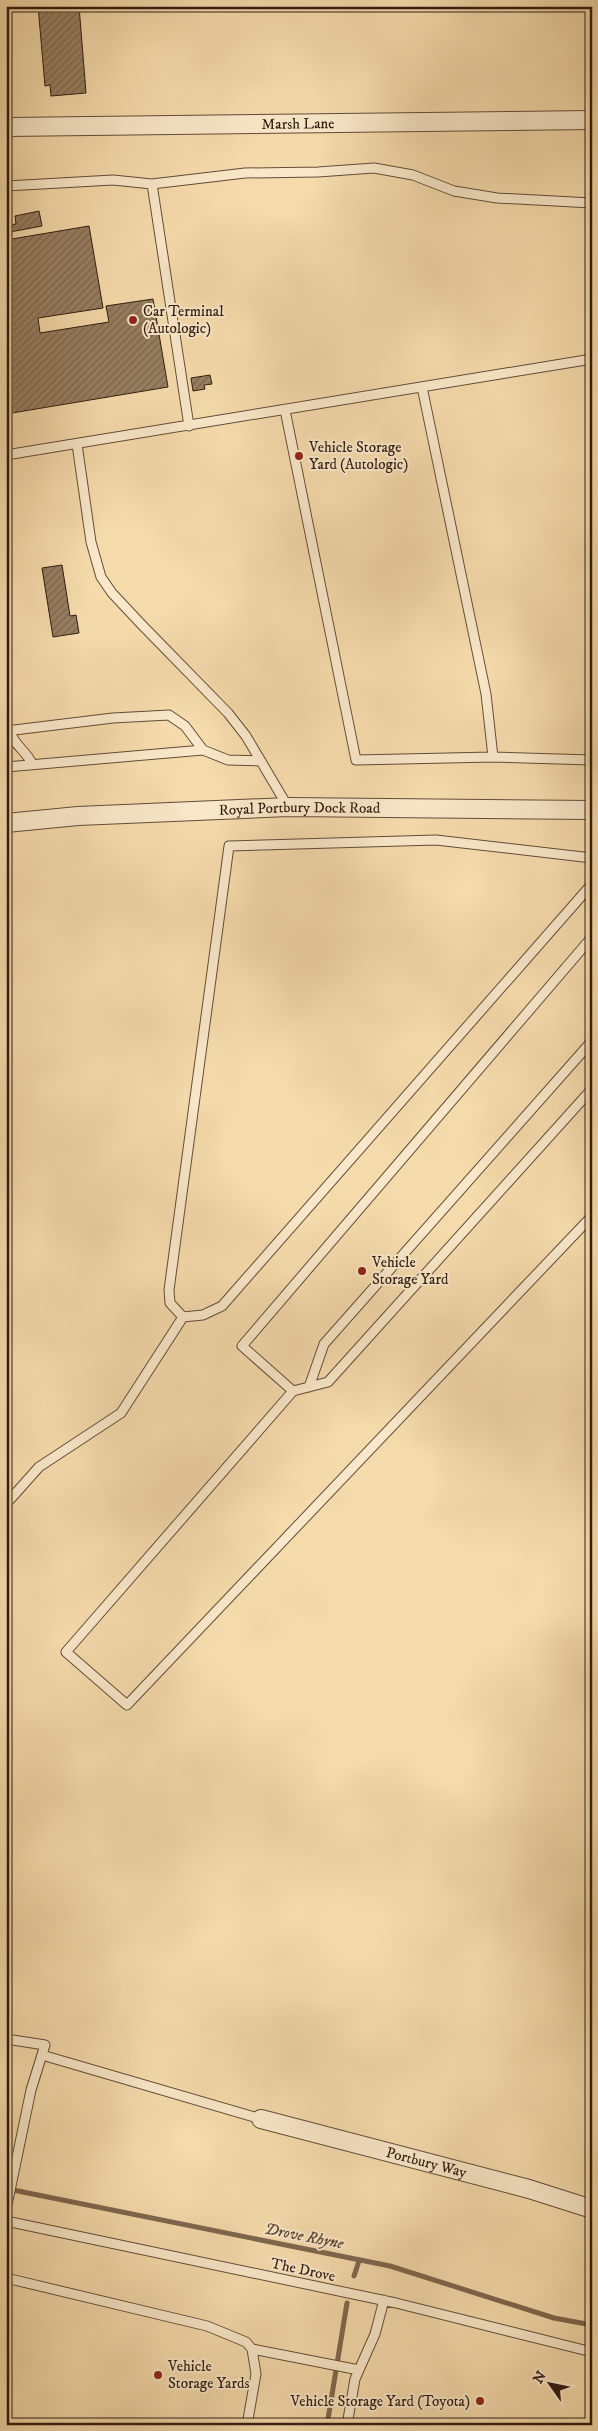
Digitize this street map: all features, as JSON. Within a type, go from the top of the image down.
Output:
[{"type":"street","name":"Marsh Lane","points":[[6,127],[592,120]]},
{"type":"street","name":"Royal Portbury Dock Road","points":[[6,823],[78,816],[288,807],[592,810]]},
{"type":"street","name":"Portbury Way","points":[[261,2119],[529,2189],[592,2209]]},
{"type":"lane","points":[[6,186],[113,180],[152,184],[245,173],[318,172],[374,168],[413,175],[454,191],[471,194],[497,198],[592,203]]},
{"type":"lane","points":[[152,184],[189,426]]},
{"type":"lane","points":[[6,455],[592,359]]},
{"type":"lane","points":[[422,387],[486,694],[493,757]]},
{"type":"lane","points":[[285,410],[356,760],[493,757],[592,760]]},
{"type":"lane","points":[[77,444],[91,542],[101,577],[112,594],[228,713],[246,736],[288,807]]},
{"type":"lane","points":[[32,764],[29,756],[11,737],[8,730],[113,718],[169,715],[185,726],[203,750]]},
{"type":"lane","points":[[6,767],[203,750],[228,760],[261,760]]},
{"type":"lane","points":[[183,1317],[170,1304],[169,1290],[229,846],[436,840],[592,858]]},
{"type":"lane","points":[[183,1317],[203,1315],[222,1306],[592,884]]},
{"type":"lane","points":[[294,1391],[242,1346],[592,937]]},
{"type":"lane","points":[[309,1386],[324,1344],[592,1041]]},
{"type":"lane","points":[[592,1089],[328,1382],[294,1391],[66,1652],[127,1705],[592,1216]]},
{"type":"lane","points":[[6,1504],[38,1467],[121,1413],[183,1317]]},
{"type":"lane","points":[[6,2039],[45,2045],[31,2090],[6,2210]]},
{"type":"lane","points":[[42,2055],[261,2119]]},
{"type":"lane","name":"The Drove","points":[[6,2221],[384,2300],[592,2352]]},
{"type":"lane","points":[[6,2278],[207,2326],[246,2342],[252,2349],[256,2374],[247,2425]]},
{"type":"lane","points":[[347,2425],[355,2379],[375,2334],[384,2300]]},
{"type":"lane","points":[[252,2349],[359,2370]]},
{"type":"building","points":[[38,6],[79,6],[86,93],[51,96],[50,85],[45,86]]},
{"type":"building","points":[[39,211],[42,226],[10,232],[9,225],[16,224],[15,216]]},
{"type":"building","name":"Car Terminal (Autologic)","points":[[89,226],[103,308],[38,318],[40,333],[109,322],[106,306],[153,299],[168,387],[6,414],[6,240]]},
{"type":"building","points":[[210,375],[212,384],[204,385],[205,389],[193,391],[191,378]]},
{"type":"building","points":[[62,565],[70,616],[76,615],[79,633],[53,637],[42,568]]},
{"type":"waterway","name":"Drove Rhyne","points":[[8,2189],[390,2266],[554,2318],[592,2325]]},
{"type":"waterway","points":[[354,2276],[359,2261]]},
{"type":"waterway","points":[[327,2425],[347,2303]]},
{"type":"place","name":"Car Terminal (Autologic)","points":[[133,320]]},
{"type":"place","name":"Vehicle Storage Yard (Autologic)","points":[[299,456]]},
{"type":"place","name":"Vehicle Storage Yard","points":[[362,1271]]},
{"type":"place","name":"Vehicle Storage Yards","points":[[158,2375]]},
{"type":"place","name":"Vehicle Storage Yard (Toyota)","points":[[480,2401]]}]
